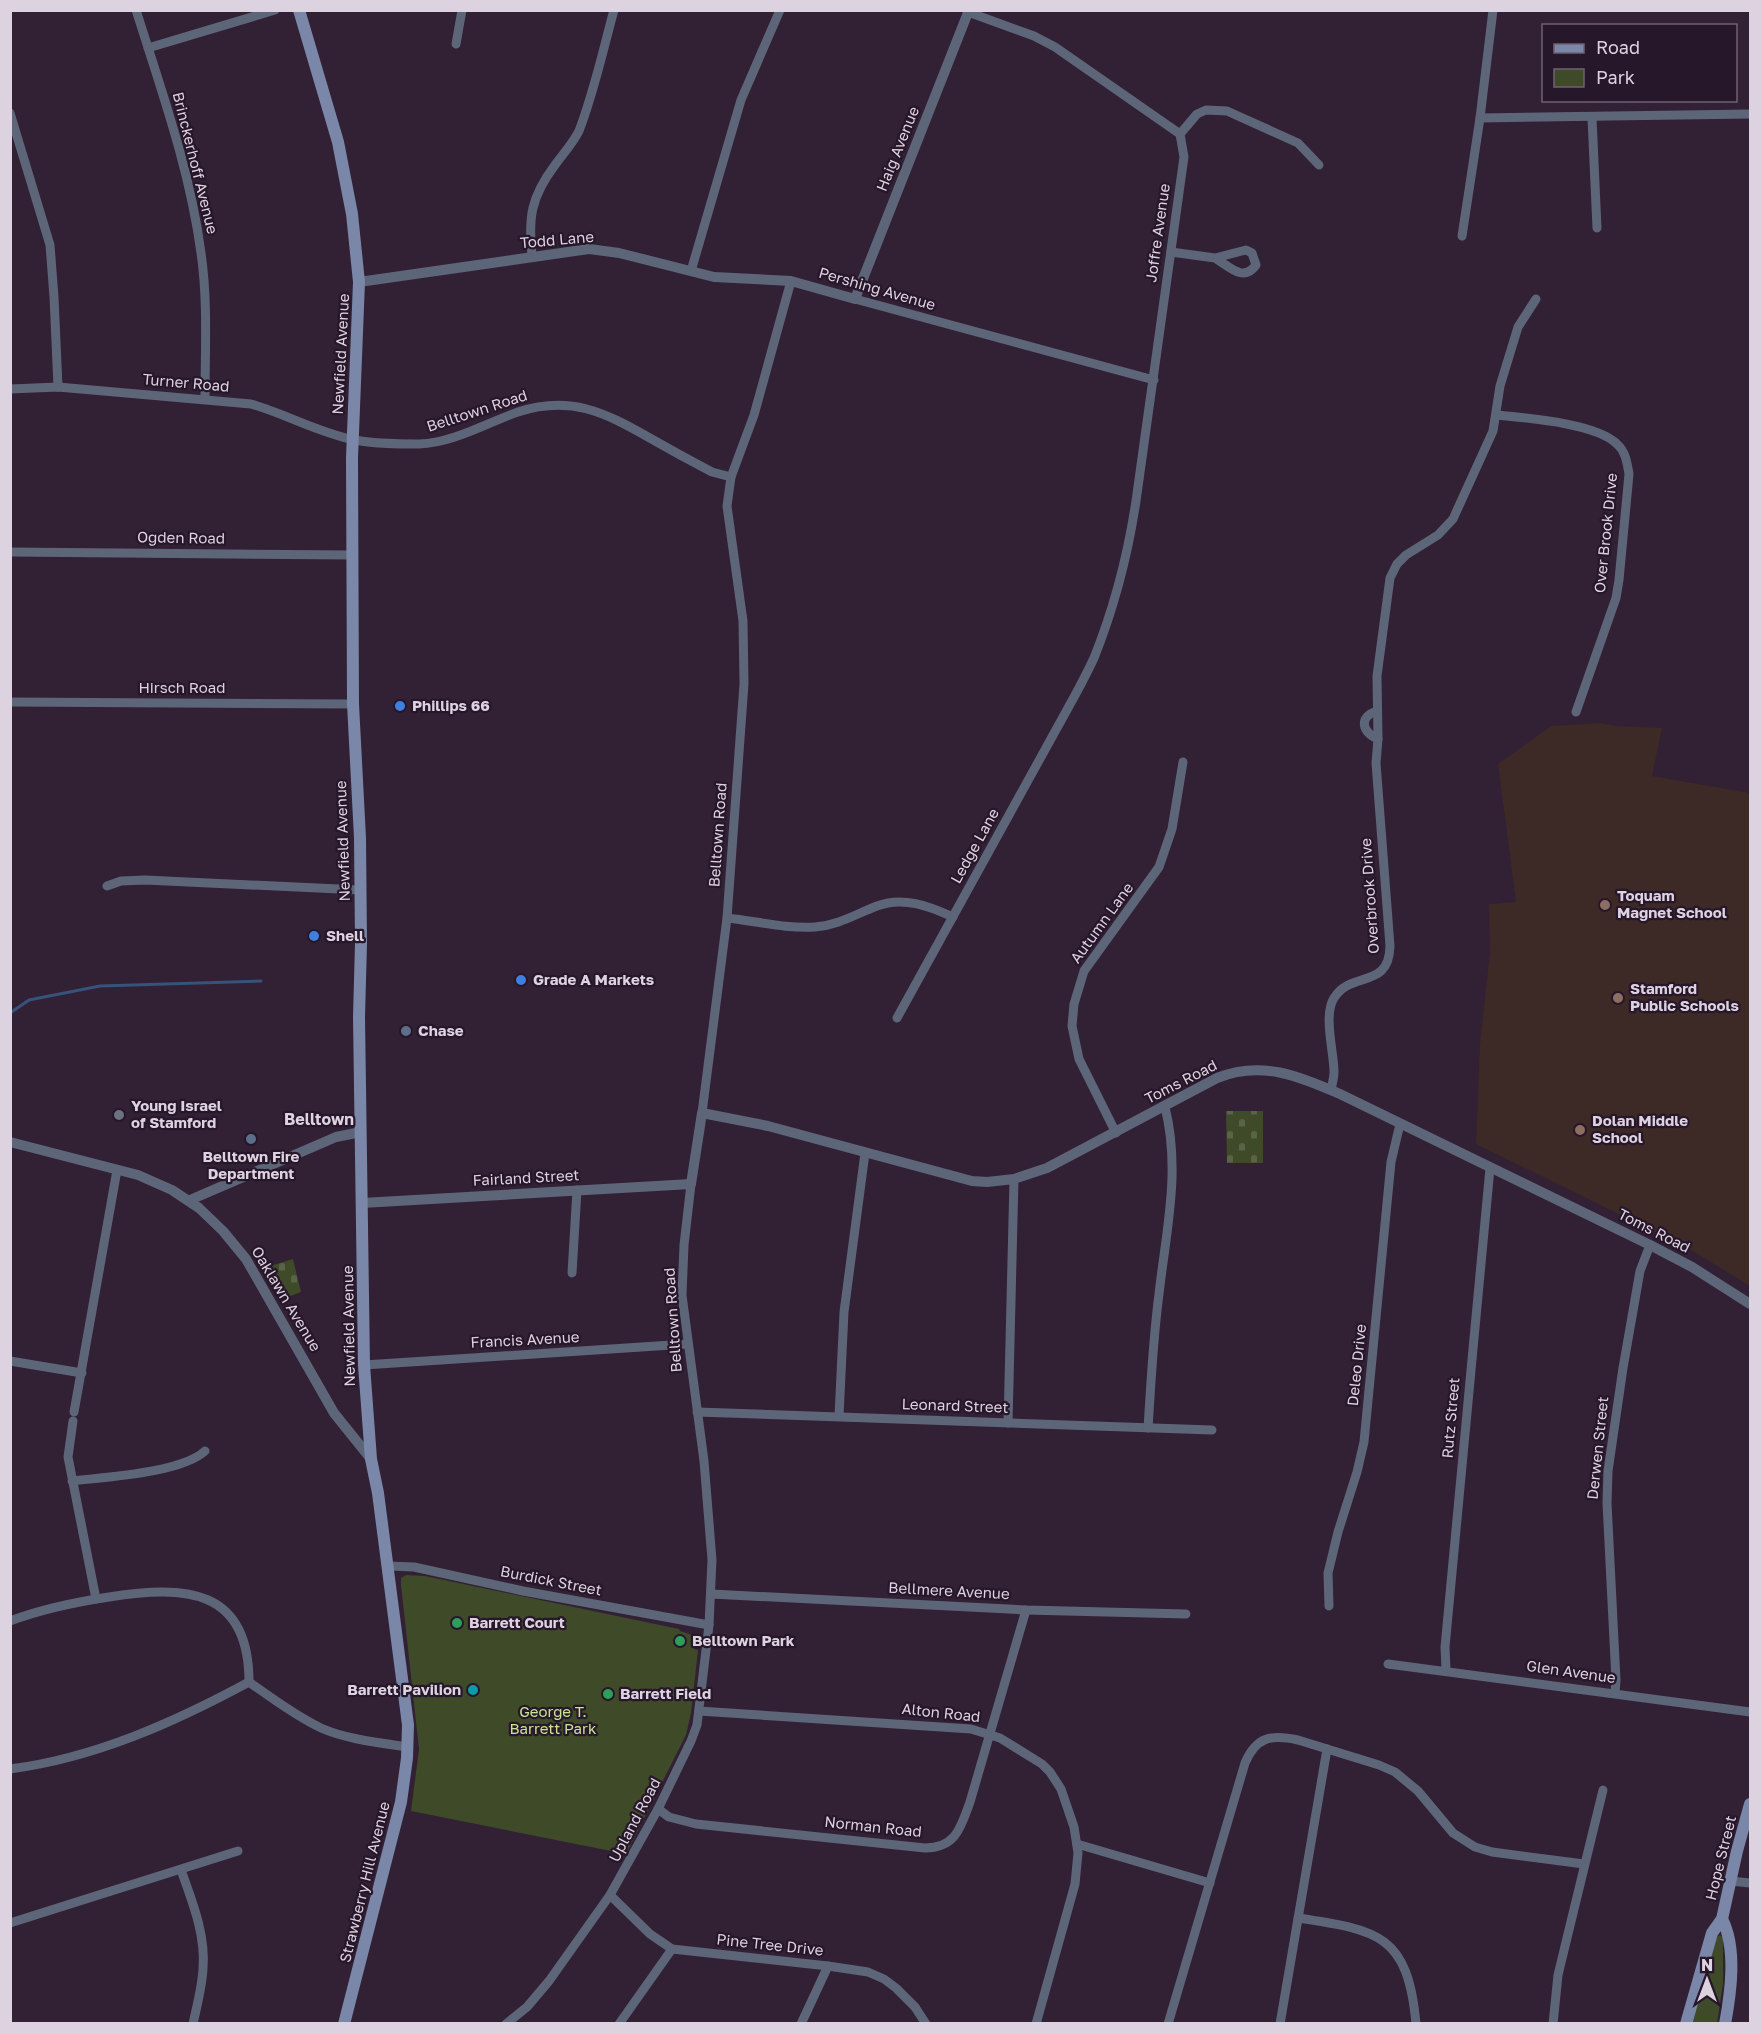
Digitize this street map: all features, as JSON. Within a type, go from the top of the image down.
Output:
[{"type":"main road","name":"Newfield Avenue","points":[[299,10],[338,142],[352,214],[359,282],[352,440],[351,555],[353,704],[360,890],[361,973],[358,1017],[364,1365],[371,1459],[388,1566],[406,1710],[408,1747]]},
{"type":"main road","name":"Strawberry Hill Avenue","points":[[345,2024],[398,1817],[408,1747]]},
{"type":"main road","name":"Hope Street","points":[[1686,2024],[1712,1934],[1722,1919],[1750,1804]]},
{"type":"main road","name":"Hope Street","points":[[1722,1919],[1728,1933],[1730,1960],[1725,2024]]},
{"type":"street","name":"Brinckerhoff Avenue","points":[[136,10],[182,164],[199,236],[204,280],[205,399]]},
{"type":"street","points":[[148,48],[275,10]]},
{"type":"street","points":[[456,44],[462,10]]},
{"type":"street","points":[[532,256],[530,222],[532,207],[545,178],[578,133],[614,10]]},
{"type":"street","points":[[691,271],[741,100],[780,10]]},
{"type":"street","points":[[1462,236],[1493,10]]},
{"type":"street","points":[[969,11],[1034,36],[1055,47],[1180,134],[1197,114],[1206,110],[1227,111],[1298,143],[1319,165]]},
{"type":"street","name":"Haig Avenue","points":[[855,299],[969,11]]},
{"type":"street","points":[[10,113],[50,245],[58,387]]},
{"type":"street","points":[[1480,118],[1750,114]]},
{"type":"street","points":[[1592,118],[1597,228]]},
{"type":"street","name":"Joffre Avenue","points":[[1119,578],[1129,543],[1154,380],[1184,157],[1180,134]]},
{"type":"street","name":"Todd Lane","points":[[359,282],[589,249],[619,253],[714,277],[791,281]]},
{"type":"street","points":[[1171,252],[1215,258]]},
{"type":"street","points":[[731,477],[754,415],[791,281]]},
{"type":"street","name":"Pershing Avenue","points":[[791,281],[1154,380]]},
{"type":"street","name":"Overbrook Drive","points":[[1331,1090],[1334,1072],[1330,1004],[1339,991],[1348,985],[1382,972],[1390,960],[1376,763],[1377,676],[1390,578],[1397,564],[1406,555],[1438,535],[1453,519],[1487,448],[1496,415],[1500,386],[1518,327],[1536,299]]},
{"type":"street","name":"Turner Road","points":[[10,389],[58,387],[251,404],[352,440]]},
{"type":"street","name":"Belltown Road","points":[[352,440],[389,444],[431,443],[451,438],[521,411],[544,406],[572,406],[605,414],[712,472],[731,477],[727,506],[743,621],[745,661],[727,918],[682,1276],[687,1344],[710,1510],[711,1594]]},
{"type":"street","name":"Over Brook Drive","points":[[1496,415],[1599,432],[1617,444],[1624,453],[1627,463],[1629,474],[1616,598],[1576,712]]},
{"type":"street","name":"Ogden Road","points":[[10,552],[351,555]]},
{"type":"street","name":"Ledge Lane","points":[[897,1018],[1093,660],[1107,622],[1119,578]]},
{"type":"street","name":"Hirsch Road","points":[[10,702],[353,704]]},
{"type":"street","name":"Autumn Lane","points":[[1116,1133],[1079,1059],[1072,1026],[1074,1004],[1084,971],[1159,867],[1172,829],[1183,762]]},
{"type":"street","points":[[107,886],[122,881],[145,880],[360,890]]},
{"type":"street","points":[[727,918],[814,927],[841,922],[878,906],[905,902],[928,905],[953,917]]},
{"type":"street","name":"Toms Road","points":[[702,1113],[768,1126],[865,1154],[972,1181],[987,1182],[1014,1179],[1047,1168],[1217,1078],[1248,1070],[1285,1074],[1331,1090],[1650,1245],[1750,1304]]},
{"type":"street","points":[[1148,1428],[1152,1359],[1173,1171],[1171,1136],[1165,1107]]},
{"type":"street","name":"Deleo Drive","points":[[1329,1606],[1328,1573],[1364,1443],[1392,1162],[1400,1124]]},
{"type":"street","points":[[190,1200],[336,1137],[361,1132]]},
{"type":"street","name":"Oaklawn Avenue","points":[[10,1142],[158,1183],[190,1200],[217,1225],[246,1259],[334,1413],[371,1459]]},
{"type":"street","points":[[839,1416],[844,1312],[865,1154]]},
{"type":"street","name":"Rutz Street","points":[[1446,1670],[1445,1647],[1490,1168]]},
{"type":"street","points":[[96,1599],[68,1457],[117,1170]]},
{"type":"street","points":[[1008,1423],[1014,1179]]},
{"type":"street","name":"Fairland Street","points":[[362,1203],[692,1184]]},
{"type":"street","points":[[572,1274],[577,1190]]},
{"type":"street","name":"Derwen Street","points":[[1615,1694],[1607,1503],[1608,1472],[1640,1271],[1650,1245]]},
{"type":"street","name":"Francis Avenue","points":[[364,1365],[687,1344]]},
{"type":"street","points":[[10,1361],[82,1373]]},
{"type":"street","name":"Leonard Street","points":[[697,1412],[1212,1430]]},
{"type":"street","points":[[72,1481],[172,1467],[196,1459],[205,1451]]},
{"type":"street","name":"Burdick Street","points":[[388,1566],[414,1568],[523,1591],[709,1625]]},
{"type":"street","points":[[10,1621],[33,1612],[132,1593],[165,1591],[194,1594],[229,1614],[242,1632],[248,1653],[249,1682]]},
{"type":"street","name":"Bellmere Avenue","points":[[711,1594],[1026,1610],[1186,1614]]},
{"type":"street","name":"Upland Road","points":[[506,2024],[527,2007],[549,1981],[610,1895],[658,1809],[691,1741],[699,1710],[711,1594]]},
{"type":"street","name":"Norman Road","points":[[658,1809],[669,1817],[696,1824],[925,1848],[937,1848],[947,1844],[959,1832],[970,1802],[1026,1610]]},
{"type":"street","name":"Glen Avenue","points":[[1388,1664],[1750,1712]]},
{"type":"street","points":[[249,1682],[321,1728],[375,1743],[408,1747]]},
{"type":"street","points":[[10,1768],[68,1758],[110,1745],[199,1708],[249,1682]]},
{"type":"street","name":"Alton Road","points":[[699,1710],[960,1727],[989,1733],[1014,1745],[1050,1772],[1067,1803],[1077,1844],[1078,1863],[1073,1894],[1036,2024]]},
{"type":"street","points":[[1168,2024],[1245,1763],[1250,1752],[1258,1743],[1274,1737],[1284,1737],[1379,1765],[1395,1772],[1418,1791],[1453,1833],[1475,1847],[1492,1852],[1584,1864]]},
{"type":"street","points":[[1280,2024],[1327,1749]]},
{"type":"street","points":[[1553,2024],[1558,1975],[1603,1790]]},
{"type":"street","points":[[1077,1844],[1210,1883]]},
{"type":"street","points":[[10,1923],[238,1851]]},
{"type":"street","points":[[181,1870],[196,1912],[204,1956],[194,2024]]},
{"type":"street","points":[[1730,1881],[1750,1883]]},
{"type":"street","name":"Pine Tree Drive","points":[[610,1895],[650,1934],[672,1949],[868,1972],[884,1979],[907,1997],[926,2024]]},
{"type":"street","points":[[1298,1918],[1354,1927],[1367,1932],[1392,1948],[1407,1971],[1416,2024]]},
{"type":"street","points":[[619,2024],[672,1949]]},
{"type":"street","points":[[801,2024],[828,1966]]},
{"type":"shaded area","name":"Stamford Public Schools","points":[[1601,723],[1662,728],[1652,776],[1750,793],[1750,1286],[1686,1247],[1476,1144],[1480,1044],[1490,952],[1489,904],[1516,902],[1498,764],[1551,726]]},
{"type":"green space","points":[[1226,1111],[1263,1111],[1263,1163],[1227,1163]]},
{"type":"green space","points":[[293,1259],[301,1292],[280,1300],[264,1268]]},
{"type":"green space","name":"George T. Barrett Park","points":[[406,1575],[425,1576],[679,1629],[692,1635],[694,1649],[698,1650],[691,1713],[686,1735],[626,1854],[411,1811],[419,1749],[401,1585],[401,1578]]},
{"type":"green space","points":[[1720,1935],[1723,1938],[1723,1983],[1717,2023],[1692,2024],[1717,1937]]},
{"type":"waterway","points":[[10,1013],[29,1000],[100,986],[261,981]]},
{"type":"place","name":"Phillips 66","points":[[400,706]]},
{"type":"place","name":"Toquam Magnet School","points":[[1605,905]]},
{"type":"place","name":"Shell","points":[[314,936]]},
{"type":"place","name":"Grade A Markets","points":[[521,980]]},
{"type":"place","name":"Stamford Public Schools","points":[[1618,998]]},
{"type":"place","name":"Chase","points":[[406,1031]]},
{"type":"place","name":"Young Israel of Stamford","points":[[119,1115]]},
{"type":"place","name":"Dolan Middle School","points":[[1580,1130]]},
{"type":"place","name":"Belltown Fire Department","points":[[251,1139]]},
{"type":"place","name":"Barrett Court","points":[[457,1623]]},
{"type":"place","name":"Belltown Park","points":[[680,1641]]},
{"type":"place","name":"Barrett Pavilion","points":[[473,1690]]},
{"type":"place","name":"Barrett Field","points":[[608,1694]]},
{"type":"district","name":"Belltown","points":[[319,1119]]}]
